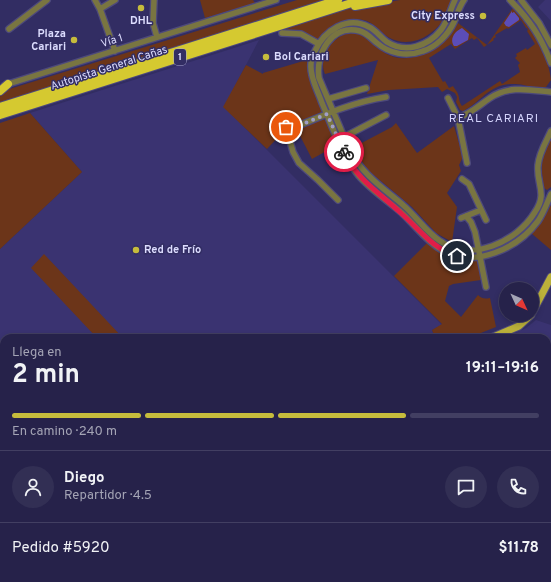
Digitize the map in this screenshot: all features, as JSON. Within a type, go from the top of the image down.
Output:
[{"type":"highway","name":"Autopista General Cañas","points":[[0,115],[141,70],[340,3],[361,0]]},
{"type":"highway","points":[[340,3],[358,6],[388,0]]},
{"type":"highway","name":"1","points":[[0,107],[340,3]]},
{"type":"highway","points":[[0,118],[58,100],[141,70]]},
{"type":"highway","points":[[0,91],[4,86]]},
{"type":"main road","points":[[539,299],[551,277]]},
{"type":"main road","points":[[500,334],[519,326],[523,322]]},
{"type":"street","points":[[9,29],[47,0]]},
{"type":"street","points":[[95,0],[100,9],[115,51]]},
{"type":"street","points":[[100,9],[115,0]]},
{"type":"street","points":[[154,0],[153,22],[157,37]]},
{"type":"street","name":"Vía 1","points":[[4,86],[115,51],[259,2],[276,0]]},
{"type":"street","points":[[412,51],[430,40],[442,29],[447,21],[455,0]]},
{"type":"street","points":[[464,0],[453,23],[440,41],[423,52],[412,51],[394,45],[371,28],[354,22],[337,27],[328,33],[312,61],[311,74],[347,158],[359,176],[409,210],[440,241],[448,246],[459,249],[478,249],[496,245],[516,233],[533,216],[542,197],[538,165],[541,152],[551,131]]},
{"type":"street","points":[[511,0],[531,23],[544,45],[551,63]]},
{"type":"street","points":[[521,0],[537,20],[550,43],[544,45]]},
{"type":"street","points":[[282,33],[301,34],[322,43]]},
{"type":"street","points":[[318,51],[318,72],[344,137],[357,162],[373,185],[429,241],[438,247],[457,256],[480,257],[503,249],[521,238],[539,220],[545,210],[550,196],[542,197]]},
{"type":"street","points":[[328,99],[366,88]]},
{"type":"street","points":[[458,118],[473,111],[495,95],[509,90],[519,88],[551,92]]},
{"type":"street","points":[[338,200],[299,163],[293,152],[286,127],[293,128],[333,111],[365,100],[386,97]]},
{"type":"street","points":[[448,98],[458,118],[467,163]]},
{"type":"street","points":[[344,137],[386,115]]},
{"type":"street","points":[[462,179],[469,184],[486,220]]},
{"type":"street","points":[[481,210],[463,217],[471,222],[475,232],[486,287]]},
{"type":"shaded area","points":[[200,0],[253,0],[255,3],[205,18]]},
{"type":"shaded area","points":[[297,0],[332,0],[0,104],[0,94],[3,91]]},
{"type":"shaded area","points":[[400,0],[453,0],[447,14],[436,29],[421,39],[413,41],[396,41],[388,37],[367,21],[359,19],[347,21],[334,26],[317,41],[302,33],[283,30],[348,8]]},
{"type":"shaded area","points":[[545,0],[551,0],[551,21],[538,7]]},
{"type":"shaded area","points":[[513,8],[532,32],[542,50],[551,80],[546,87],[542,88],[515,84],[499,87],[486,94],[463,111],[460,110],[456,102],[457,97],[455,93],[447,89],[442,92],[438,87],[389,90],[367,94],[378,60],[325,74],[323,60],[329,46],[340,36],[347,33],[359,34],[371,41],[385,53],[395,57],[406,58],[426,52],[436,46],[458,23],[487,45]],"holes":[[[521,20],[535,44],[527,50],[526,48],[516,54],[517,56],[515,58],[520,63],[518,65],[520,72],[502,84],[500,81],[462,106],[459,96],[453,86],[449,88],[445,81],[443,82],[429,58],[451,44],[455,49],[472,38],[474,40],[477,38],[484,47],[494,40],[493,39],[496,37],[495,35],[507,28],[508,29]]]},
{"type":"shaded area","points":[[512,11],[512,13],[514,12],[519,18],[519,20],[509,27],[504,23]]},
{"type":"shaded area","points":[[462,28],[469,34],[468,40],[454,46],[452,38],[457,31]]},
{"type":"shaded area","points":[[259,40],[224,107],[442,325],[432,330],[434,334],[0,334],[0,249],[82,172],[30,113]]},
{"type":"shaded area","points":[[310,59],[310,76],[312,84],[323,110],[322,112],[294,125],[286,120],[283,121],[278,127],[281,134],[267,149],[223,107],[246,65],[263,74]]},
{"type":"shaded area","points":[[30,113],[82,172],[0,249],[0,123]]},
{"type":"shaded area","points":[[323,119],[327,120],[337,145],[312,159],[297,130]]},
{"type":"shaded area","points":[[396,123],[417,153],[454,126],[463,157],[459,165],[461,171],[447,193],[457,207],[452,242],[436,233],[412,207],[370,172],[362,162],[354,147],[392,127]]},
{"type":"shaded area","points":[[551,137],[551,187],[547,190],[544,188],[542,162]]},
{"type":"shaded area","points":[[551,205],[551,250],[531,233],[542,220]]},
{"type":"shaded area","points":[[427,243],[436,250],[450,256],[465,260],[477,261],[481,280],[453,284],[449,286],[445,301],[461,317],[478,295],[487,299],[490,298],[496,327],[478,334],[434,334],[432,330],[442,324],[394,276]]},
{"type":"shaded area","points":[[44,254],[119,334],[93,334],[31,268]]},
{"type":"shaded area","points":[[539,321],[551,325],[551,334],[513,334],[526,328],[534,322]]},
{"type":"way so far","points":[[286,127],[293,128],[327,114],[344,152]]},
{"type":"place","name":"DHL","points":[[141,8]]},
{"type":"place","name":"City Express","points":[[483,16]]},
{"type":"place","name":"Plaza Cariari","points":[[74,40]]},
{"type":"place","name":"Bol Cariari","points":[[266,57]]},
{"type":"place","name":"Red de Frío","points":[[136,250]]},
{"type":"district","name":"REAL CARIARI","points":[[494,119]]},
{"type":"route","points":[[344,152],[362,180],[409,219],[429,241],[443,251],[457,256]]}]
